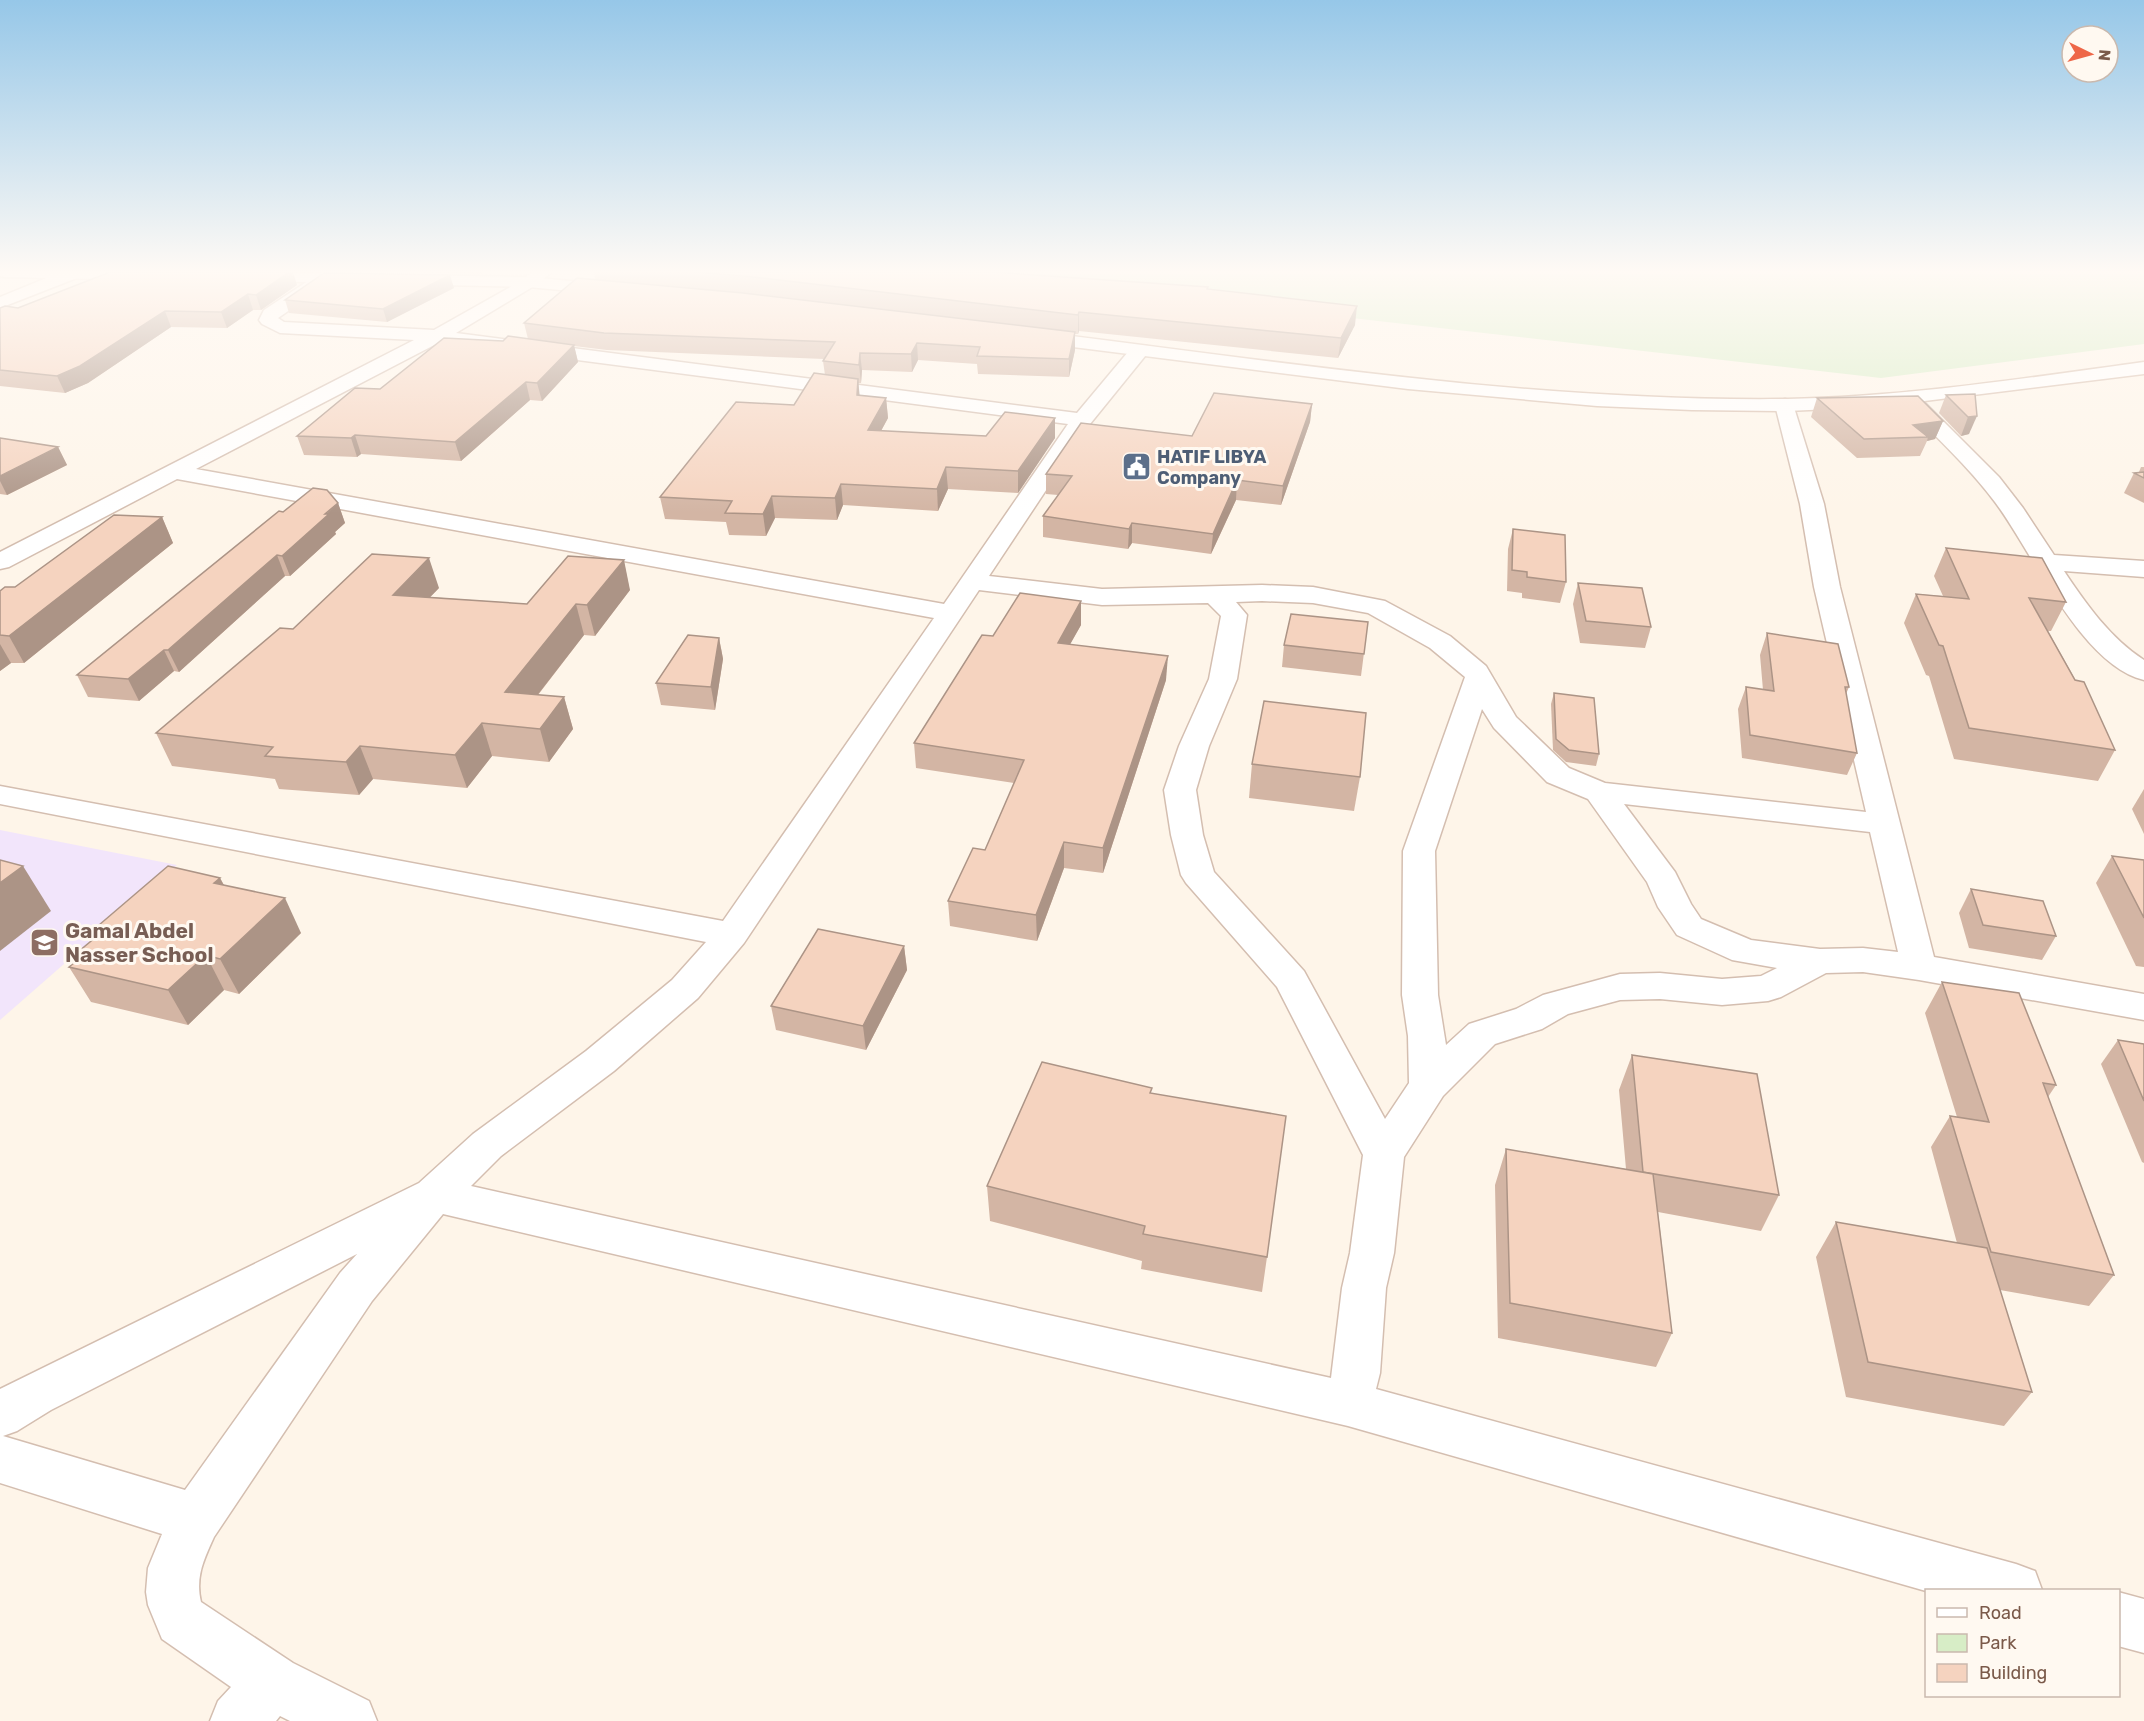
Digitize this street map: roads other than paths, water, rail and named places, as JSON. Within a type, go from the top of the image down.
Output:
[{"type":"street","points":[[0,562],[406,352]]},
{"type":"street","points":[[562,352],[1082,420]]},
{"type":"street","points":[[349,1721],[256,1702],[181,1620],[173,1604],[170,1586],[179,1555],[196,1519],[356,1287],[435,1195],[487,1145],[600,1061],[684,989],[732,935],[1082,420],[1138,352]]},
{"type":"street","points":[[1159,352],[1399,381],[1589,399],[1785,405],[1908,397],[2144,368]]},
{"type":"street","points":[[1908,397],[1983,473],[2015,513],[2045,562],[2109,648],[2126,663],[2144,672]]},
{"type":"street","points":[[1785,405],[1812,504],[1827,586],[1919,967]]},
{"type":"street","points":[[175,472],[951,613]]},
{"type":"street","points":[[2045,562],[2144,569]]},
{"type":"street","points":[[972,582],[1102,597],[1262,592],[1313,595],[1376,607],[1440,642],[1479,676],[1504,722],[1558,775],[1599,792],[1885,824]]},
{"type":"street","points":[[1215,595],[1234,615],[1231,642],[1223,679],[1194,746],[1180,790],[1187,835],[1198,875],[1292,980],[1384,1155]]},
{"type":"street","points":[[1429,1085],[1427,1036],[1420,995],[1419,852],[1479,676]]},
{"type":"street","points":[[1599,792],[1663,880],[1675,907],[1689,927],[1745,951],[1820,961],[1863,960],[1919,967],[2144,1007]]},
{"type":"street","points":[[0,795],[732,935]]},
{"type":"street","points":[[1347,1404],[1356,1373],[1364,1288],[1372,1253],[1384,1155],[1429,1085],[1482,1034],[1529,1019],[1556,1004],[1582,995],[1620,987],[1660,986],[1722,992],[1768,988],[1820,961]]},
{"type":"street","points":[[0,1415],[34,1394],[435,1195],[1347,1404],[2012,1589]]},
{"type":"street","points":[[0,1459],[196,1519]]},
{"type":"street","points":[[2120,1620],[2144,1626]]},
{"type":"place","name":"HATIF LIBYA Company","points":[[1136,467]]},
{"type":"place","name":"Gamal Abdel Nasser School","points":[[44,943]]}]
